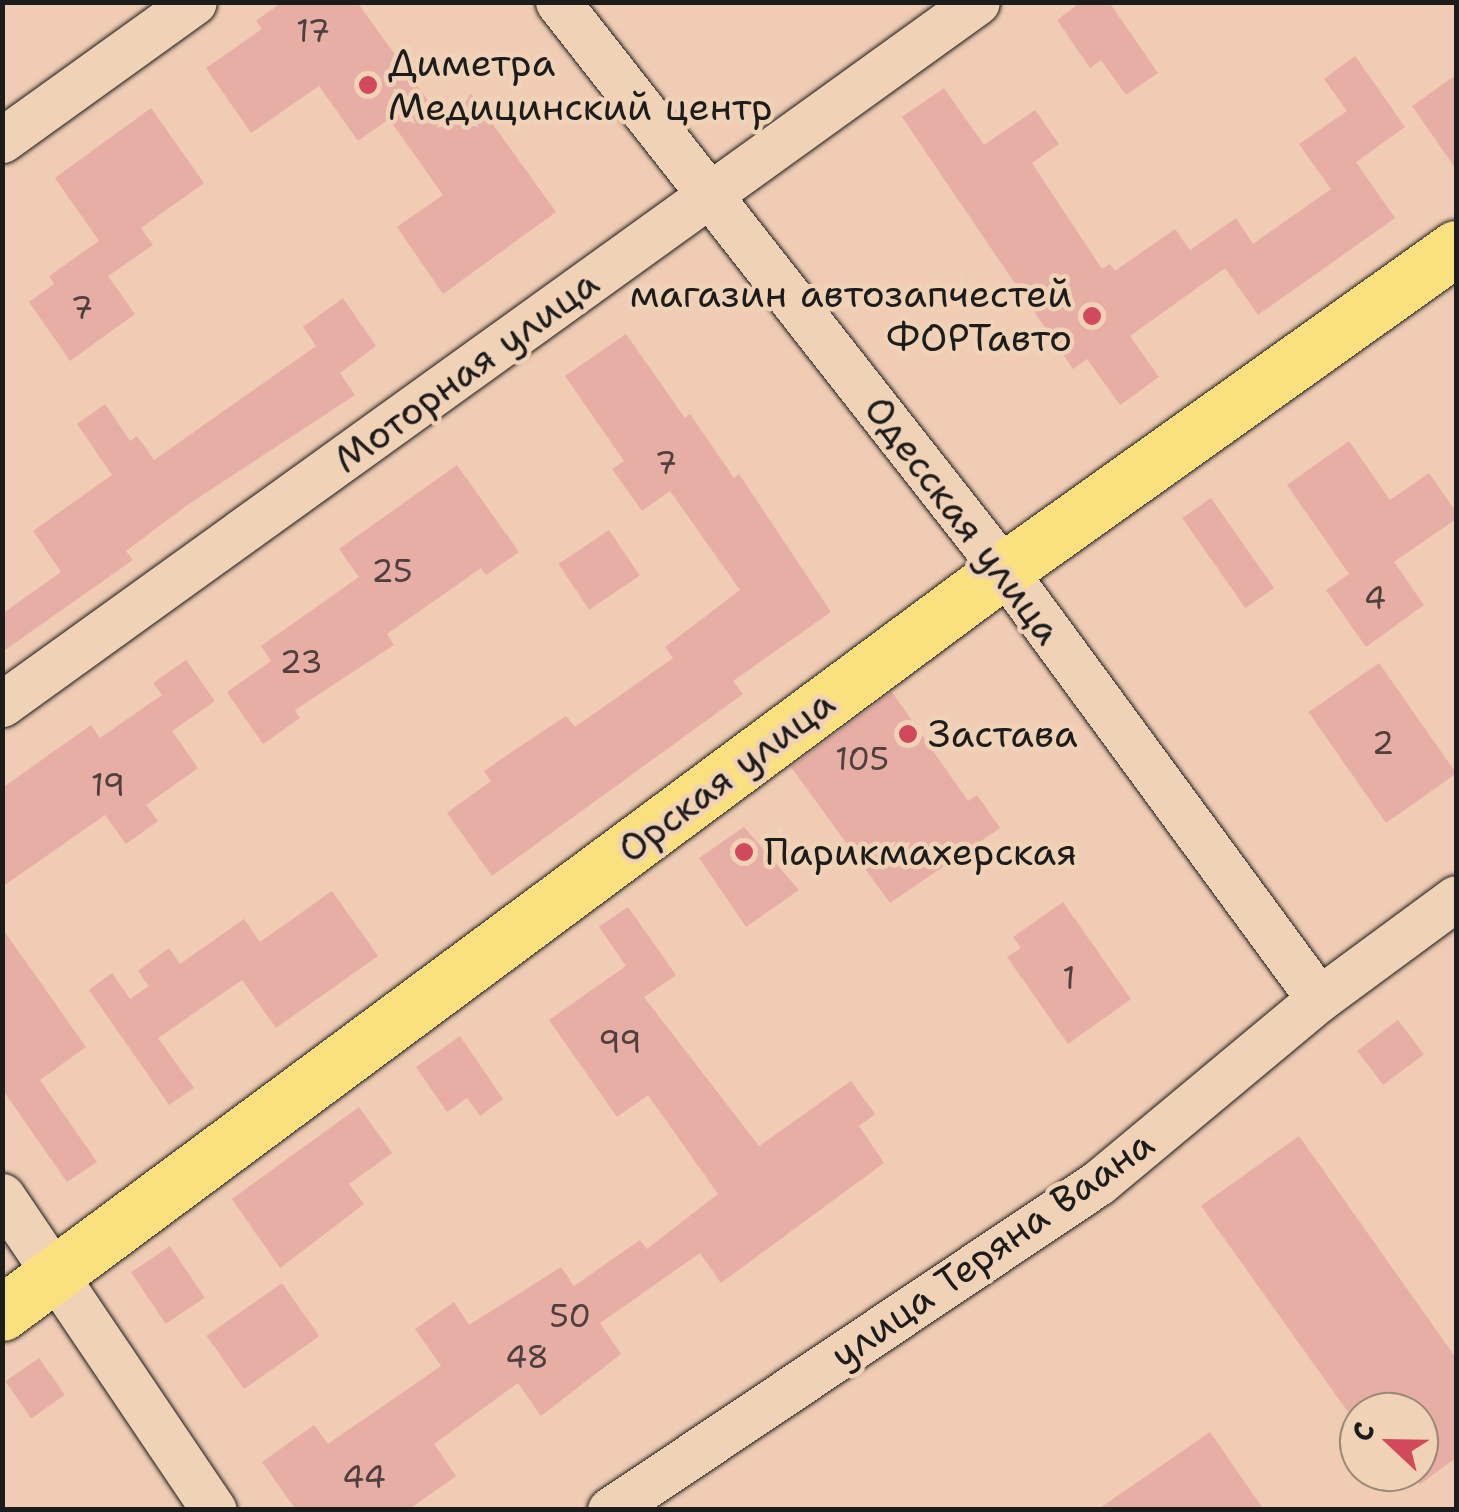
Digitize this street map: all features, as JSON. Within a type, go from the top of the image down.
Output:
[{"type":"main road","name":"Орская улица","points":[[2,1313],[1004,570],[1456,248]]},
{"type":"street","points":[[2,140],[194,2]]},
{"type":"street","name":"Одесская улица","points":[[558,2],[1004,570],[1320,998]]},
{"type":"street","name":"Моторная улица","points":[[2,704],[977,2]]},
{"type":"street","name":"улица Теряна Ваана","points":[[610,1510],[1098,1183],[1320,998],[1456,898]]},
{"type":"street","points":[[2,1196],[214,1510]]},
{"type":"building","points":[[282,2],[357,2],[440,117],[471,94],[556,212],[443,294],[397,227],[443,195],[389,119],[358,141],[319,86],[251,133],[206,68],[262,29],[256,21]]},
{"type":"building","points":[[1081,2],[1109,2],[1158,73],[1126,95],[1101,60],[1090,68],[1057,20]]},
{"type":"building","points":[[1355,56],[1405,127],[1356,162],[1395,218],[1258,315],[1225,268],[1130,336],[1159,377],[1120,405],[1087,359],[1073,369],[902,117],[944,88],[984,145],[1035,110],[1059,144],[1032,163],[1102,269],[1110,264],[1115,271],[1175,229],[1190,250],[1236,218],[1253,244],[1331,189],[1299,144],[1347,111],[1324,79]]},
{"type":"building","points":[[1456,75],[1456,169],[1412,106]]},
{"type":"building","points":[[151,108],[204,183],[141,228],[153,245],[108,276],[135,314],[70,361],[29,302],[54,284],[49,276],[99,241],[55,178]]},
{"type":"building","points":[[343,298],[376,346],[340,373],[355,395],[186,506],[126,551],[133,560],[2,652],[2,614],[61,572],[33,531],[112,475],[77,424],[105,404],[130,441],[137,436],[154,460],[316,346],[303,327]]},
{"type":"building","points":[[626,334],[685,418],[690,414],[734,478],[739,474],[831,612],[733,681],[743,694],[492,876],[447,813],[491,781],[484,771],[510,753],[566,716],[575,727],[673,658],[665,647],[740,590],[670,491],[642,511],[612,469],[624,461],[565,376]]},
{"type":"building","points":[[1349,441],[1390,500],[1429,473],[1456,512],[1456,519],[1394,562],[1424,605],[1366,647],[1326,590],[1349,574],[1287,485]]},
{"type":"building","points":[[457,465],[519,552],[486,575],[481,568],[387,634],[394,645],[295,710],[300,718],[263,744],[227,692],[271,661],[261,646],[359,577],[339,549]]},
{"type":"building","points":[[1211,498],[1274,588],[1245,608],[1182,518]]},
{"type":"building","points":[[609,530],[640,576],[589,610],[558,564]]},
{"type":"building","points":[[186,660],[215,701],[172,731],[198,768],[146,805],[158,821],[126,844],[105,815],[2,887],[2,788],[91,725],[100,738],[162,695],[153,683]]},
{"type":"building","points":[[1379,663],[1456,773],[1386,823],[1309,712]]},
{"type":"building","points":[[892,692],[968,801],[977,795],[1000,828],[890,903],[791,767]]},
{"type":"building","points":[[744,827],[799,890],[746,927],[699,858]]},
{"type":"building","points":[[332,891],[378,956],[276,1028],[242,980],[158,1038],[194,1088],[169,1105],[89,990],[112,973],[130,999],[149,986],[138,971],[169,948],[180,964],[244,919],[260,942]]},
{"type":"building","points":[[1063,902],[1131,999],[1068,1044],[1007,957],[1021,948],[1013,937]]},
{"type":"building","points":[[628,907],[676,975],[644,997],[759,1146],[851,1081],[875,1114],[859,1126],[884,1163],[721,1283],[700,1253],[600,1323],[621,1354],[541,1416],[518,1383],[434,1444],[456,1476],[408,1510],[296,1510],[262,1462],[314,1425],[328,1444],[441,1366],[415,1329],[454,1302],[469,1325],[561,1267],[574,1286],[640,1240],[647,1249],[718,1194],[648,1095],[617,1117],[549,1020],[626,966],[599,927]]},
{"type":"building","points":[[2,928],[86,1047],[40,1080],[97,1162],[67,1182],[2,1089]]},
{"type":"building","points":[[1398,1020],[1424,1054],[1383,1085],[1357,1051]]},
{"type":"building","points":[[460,1036],[503,1099],[480,1116],[467,1098],[447,1112],[416,1067]]},
{"type":"building","points":[[359,1107],[392,1153],[349,1184],[364,1204],[280,1268],[232,1199]]},
{"type":"building","points":[[1299,1136],[1456,1358],[1456,1458],[1439,1470],[1439,1392],[1339,1392],[1339,1399],[1201,1206]]},
{"type":"building","points":[[170,1246],[205,1297],[166,1324],[131,1272]]},
{"type":"building","points":[[282,1283],[319,1336],[244,1389],[207,1336]]},
{"type":"building","points":[[39,1358],[65,1395],[31,1418],[5,1382]]},
{"type":"building","points":[[1210,1432],[1264,1510],[1097,1510]]},
{"type":"place","name":"Диметра Медицинский центр","points":[[368,85]]},
{"type":"place","name":"магазин автозапчестей ФОРТавто","points":[[1092,316]]},
{"type":"place","name":"Застава","points":[[908,734]]},
{"type":"place","name":"Парикмахерская","points":[[744,852]]}]
